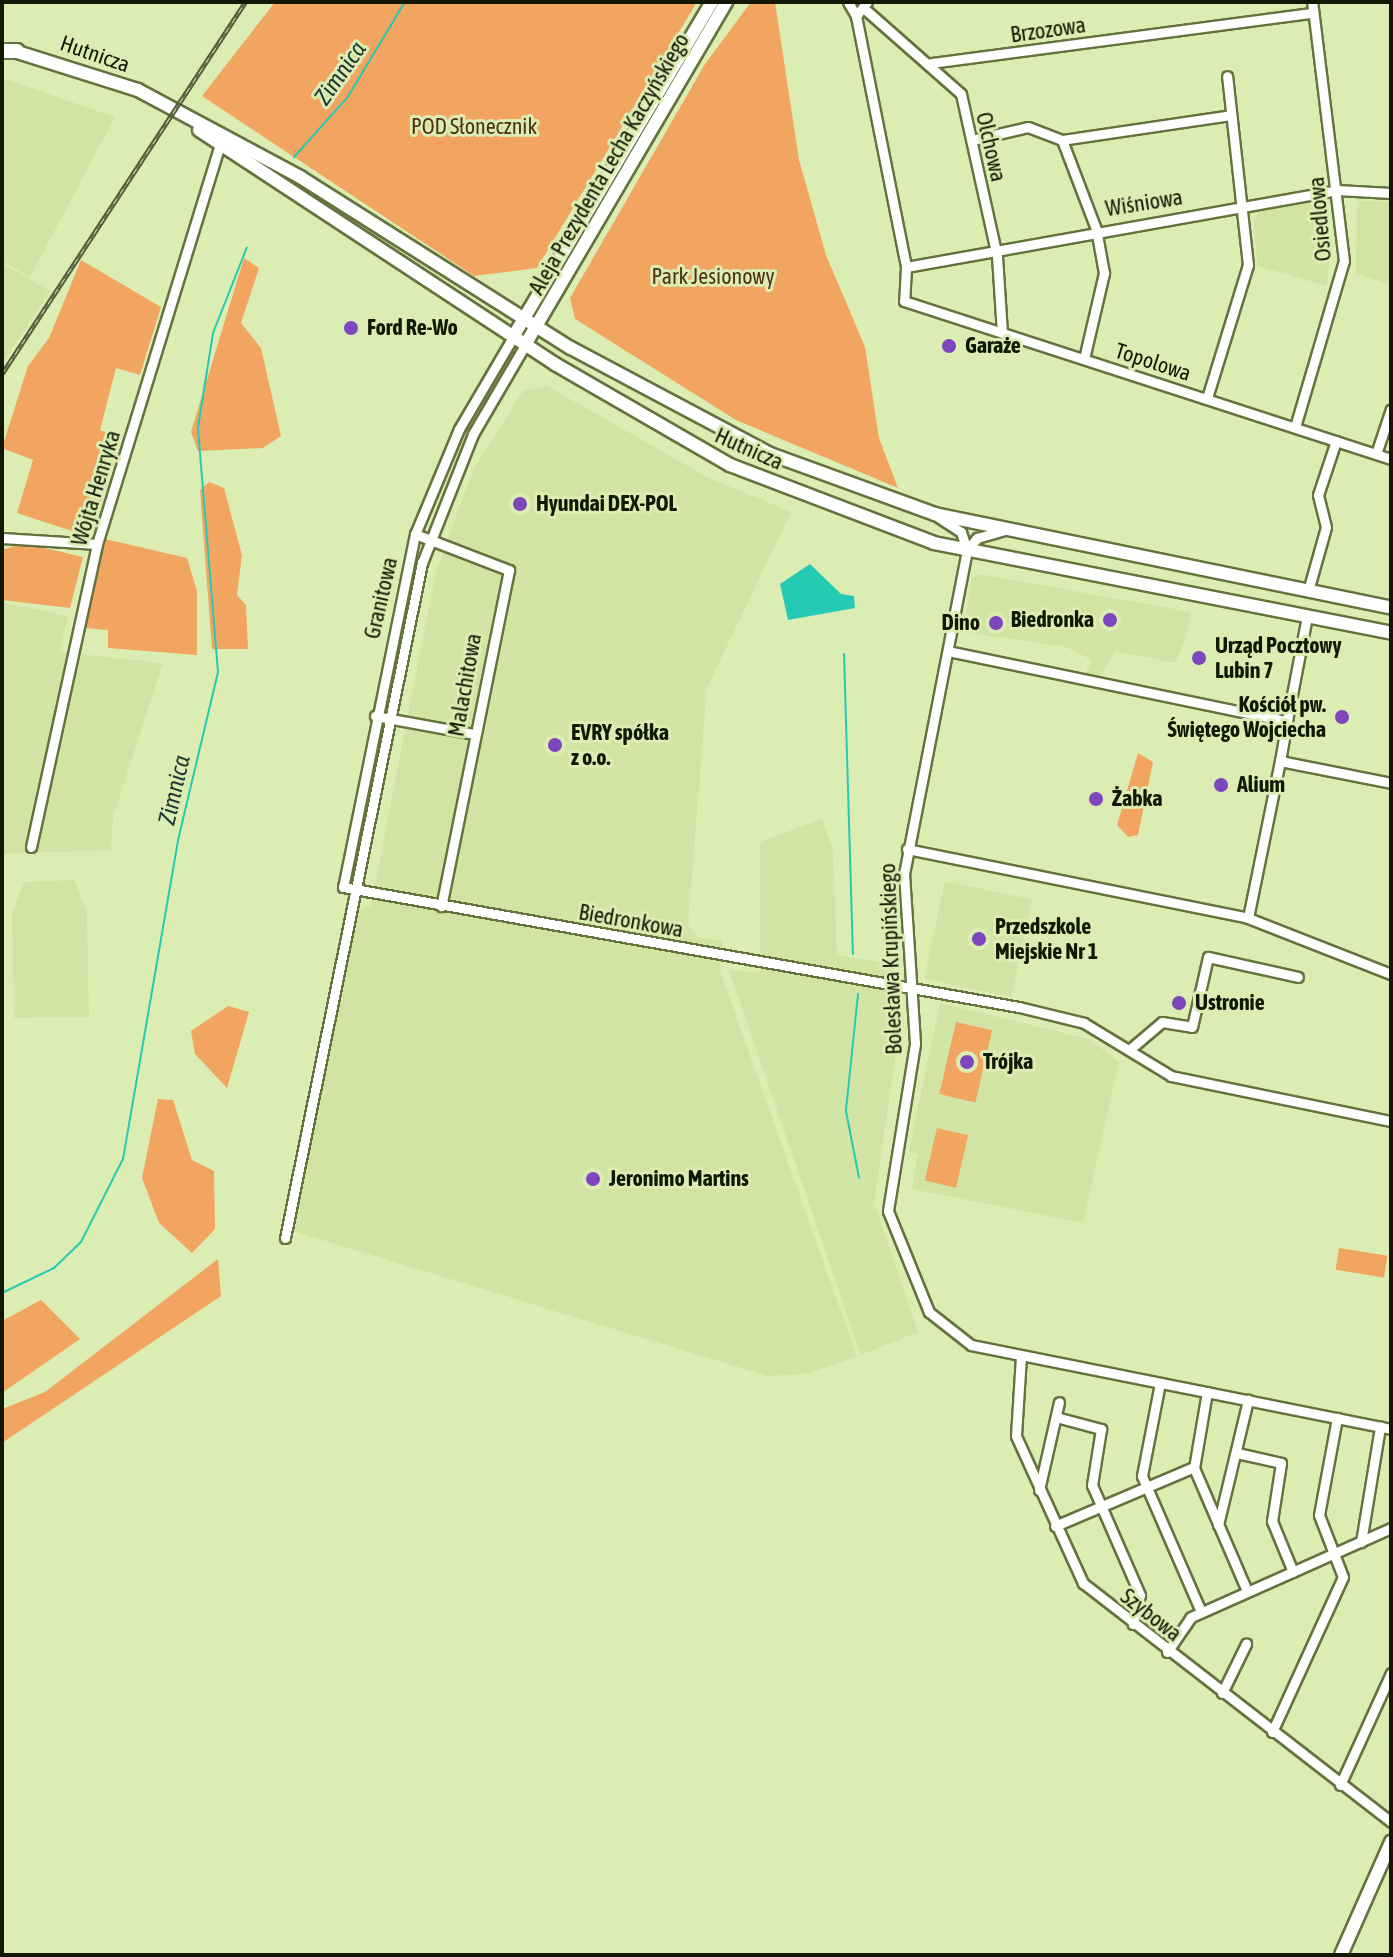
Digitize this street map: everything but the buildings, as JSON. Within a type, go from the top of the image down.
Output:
[{"type":"main road","name":"Aleja Prezydenta Lecha Kaczyńskiego","points":[[513,337],[712,2]]},
{"type":"main road","name":"Aleja Prezydenta Lecha Kaczyńskiego","points":[[525,345],[726,2]]},
{"type":"main road","name":"Hutnicza","points":[[7,50],[114,79],[171,109],[525,345],[730,465],[967,550],[1391,633]]},
{"type":"main road","name":"Hutnicza","points":[[219,140],[240,145],[537,326],[743,442],[935,514],[1391,608]]},
{"type":"main road","points":[[1341,1955],[1391,1842]]},
{"type":"street","points":[[848,2],[856,16],[906,267]]},
{"type":"street","points":[[856,16],[867,7]]},
{"type":"street","name":"Olchowa","points":[[867,7],[958,89],[997,256],[1002,333]]},
{"type":"street","name":"Brzozowa","points":[[931,63],[1313,8]]},
{"type":"street","name":"Osiedlowa","points":[[1295,427],[1340,287],[1337,190],[1313,8]]},
{"type":"street","points":[[1207,398],[1248,265],[1227,76]]},
{"type":"street","points":[[972,140],[1028,127],[1062,140],[1231,115]]},
{"type":"street","name":"Wójta Henryka","points":[[31,847],[97,544],[219,140]]},
{"type":"street","points":[[1062,140],[1096,229],[1104,281],[1084,359]]},
{"type":"street","name":"Wiśniowa","points":[[906,267],[997,256],[1096,229],[1337,190],[1391,193]]},
{"type":"street","name":"Topolowa","points":[[906,267],[904,301],[1391,459]]},
{"type":"street","name":"Granitowa","points":[[343,887],[375,716],[415,534],[459,429],[513,337]]},
{"type":"street","points":[[285,1238],[429,539],[473,434],[525,345]]},
{"type":"street","points":[[1376,454],[1391,409]]},
{"type":"street","points":[[1308,591],[1326,527],[1318,495],[1336,441]]},
{"type":"street","points":[[935,514],[961,532],[967,550]]},
{"type":"street","points":[[967,550],[977,538],[1005,530]]},
{"type":"street","name":"Malachitowa","points":[[415,534],[509,570],[441,906]]},
{"type":"street","points":[[2,538],[97,544]]},
{"type":"street","name":"Bolesława Krupińskiego","points":[[967,550],[907,849],[915,1044],[890,1219],[939,1325],[971,1345],[1386,1428]]},
{"type":"street","points":[[1248,918],[1307,616]]},
{"type":"street","points":[[948,651],[1287,721]]},
{"type":"street","points":[[375,716],[474,734]]},
{"type":"street","points":[[1280,761],[1391,783]]},
{"type":"street","points":[[907,849],[1248,918],[1391,974]]},
{"type":"street","name":"Biedronkowa","points":[[343,887],[912,988],[1084,1023],[1171,1076],[1391,1121]]},
{"type":"street","points":[[1129,1050],[1162,1022],[1192,1027],[1208,957],[1298,977]]},
{"type":"street","name":"Szybowa","points":[[1021,1356],[1013,1423],[1039,1490],[1081,1581],[1167,1652],[1391,1822]]},
{"type":"street","points":[[1160,1383],[1142,1469],[1145,1486],[1201,1612]]},
{"type":"street","points":[[1207,1392],[1194,1467],[1247,1591]]},
{"type":"street","points":[[1218,1525],[1248,1400]]},
{"type":"street","points":[[1039,1490],[1059,1402]]},
{"type":"street","points":[[1056,1417],[1101,1429],[1092,1484],[1140,1595],[1133,1624]]},
{"type":"street","points":[[1272,1732],[1342,1580],[1318,1513],[1337,1418]]},
{"type":"street","points":[[1361,1542],[1386,1428]]},
{"type":"street","points":[[1237,1453],[1281,1464],[1272,1521],[1293,1572]]},
{"type":"street","points":[[1055,1526],[1194,1467]]},
{"type":"street","points":[[1167,1652],[1185,1621],[1201,1612],[1391,1528]]},
{"type":"street","points":[[1222,1693],[1246,1644]]},
{"type":"street","points":[[1340,1785],[1391,1673]]},
{"type":"shaded area","points":[[2,78],[115,117],[30,277],[2,261]]},
{"type":"shaded area","points":[[1319,200],[1330,252],[1327,286],[1258,266],[1253,221],[1260,211]]},
{"type":"shaded area","points":[[1357,201],[1391,202],[1391,285],[1356,273]]},
{"type":"shaded area","points":[[2,263],[50,291],[2,364]]},
{"type":"shaded area","points":[[547,386],[709,478],[791,512],[707,688],[688,925],[698,937],[723,941],[720,971],[857,1357],[804,1374],[768,1376],[293,1231],[359,910],[371,905],[436,571],[473,470],[523,391]]},
{"type":"shaded area","points":[[980,574],[1191,612],[1185,640],[1175,663],[1115,651],[1099,678],[1085,675],[1092,660],[1066,647],[963,632],[972,578]]},
{"type":"shaded area","points":[[2,602],[68,616],[60,652],[163,663],[113,817],[111,850],[2,854]]},
{"type":"shaded area","points":[[822,819],[833,851],[837,955],[892,964],[900,1025],[874,1203],[918,1332],[861,1355],[729,970],[760,973],[760,842]]},
{"type":"shaded area","points":[[74,880],[87,913],[89,1017],[14,1018],[12,914],[24,882]]},
{"type":"shaded area","name":"Przedszkole Miejskie Nr 1","points":[[945,881],[1032,900],[1011,997],[924,979]]},
{"type":"shaded area","points":[[940,1003],[1089,1039],[1119,1062],[1083,1223],[912,1189],[918,1154],[909,1151]]},
{"type":"green space","name":"POD Słonecznik","points":[[275,2],[697,2],[537,268],[474,276],[202,96]]},
{"type":"green space","name":"Park Jesionowy","points":[[751,2],[775,2],[799,160],[826,255],[865,347],[879,438],[898,488],[736,420],[575,319],[570,298],[705,64]]},
{"type":"green space","points":[[244,258],[259,268],[241,323],[261,348],[281,436],[263,448],[198,451],[191,432]]},
{"type":"green space","points":[[81,260],[161,307],[140,375],[116,368],[100,430],[121,438],[93,529],[84,535],[17,513],[33,460],[2,448],[28,366],[49,338]]},
{"type":"green space","points":[[209,482],[224,488],[242,555],[237,595],[246,605],[248,649],[212,649],[200,490]]},
{"type":"green space","points":[[105,539],[187,558],[197,591],[197,655],[108,648],[108,630],[84,628]]},
{"type":"green space","points":[[23,543],[83,557],[70,608],[2,600],[2,550]]},
{"type":"green space","points":[[1138,753],[1153,762],[1138,835],[1128,837],[1117,825]]},
{"type":"green space","points":[[228,1006],[249,1012],[227,1088],[195,1054],[191,1031]]},
{"type":"green space","name":"Trójka","points":[[956,1022],[992,1030],[975,1102],[939,1094]]},
{"type":"green space","points":[[158,1099],[173,1100],[192,1160],[214,1171],[215,1229],[192,1253],[159,1223],[142,1178]]},
{"type":"green space","points":[[937,1128],[968,1135],[956,1188],[925,1181]]},
{"type":"green space","points":[[1339,1248],[1387,1256],[1384,1277],[1336,1270]]},
{"type":"green space","points":[[218,1259],[221,1296],[2,1443],[2,1409],[45,1392]]},
{"type":"green space","points":[[41,1300],[80,1339],[2,1393],[2,1321]]},
{"type":"water","points":[[810,564],[841,594],[854,596],[855,608],[788,620],[780,584]]},
{"type":"waterway","name":"Zimnica","points":[[294,157],[347,98],[405,2]]},
{"type":"waterway","name":"Zimnica","points":[[2,1293],[54,1268],[81,1242],[123,1159],[178,840],[218,672],[198,427],[213,333],[247,247]]},
{"type":"waterway","points":[[844,654],[853,954]]},
{"type":"waterway","points":[[858,994],[846,1111],[859,1178]]},
{"type":"railway","points":[[2,374],[245,2]]},
{"type":"place","name":"Ford Re-Wo","points":[[351,328]]},
{"type":"place","name":"Garaże","points":[[949,346]]},
{"type":"place","name":"Hyundai DEX-POL","points":[[520,504]]},
{"type":"place","name":"Biedronka","points":[[1110,620]]},
{"type":"place","name":"Dino","points":[[996,623]]},
{"type":"place","name":"Urząd Pocztowy Lubin 7","points":[[1199,658]]},
{"type":"place","name":"Kościół pw. Świętego Wojciecha","points":[[1342,717]]},
{"type":"place","name":"EVRY spółka z o.o.","points":[[555,745]]},
{"type":"place","name":"Alium","points":[[1221,785]]},
{"type":"place","name":"Żabka","points":[[1096,799]]},
{"type":"place","name":"Przedszkole Miejskie Nr 1","points":[[979,939]]},
{"type":"place","name":"Ustronie","points":[[1179,1003]]},
{"type":"place","name":"Trójka","points":[[967,1062]]},
{"type":"place","name":"Jeronimo Martins","points":[[593,1179]]}]
